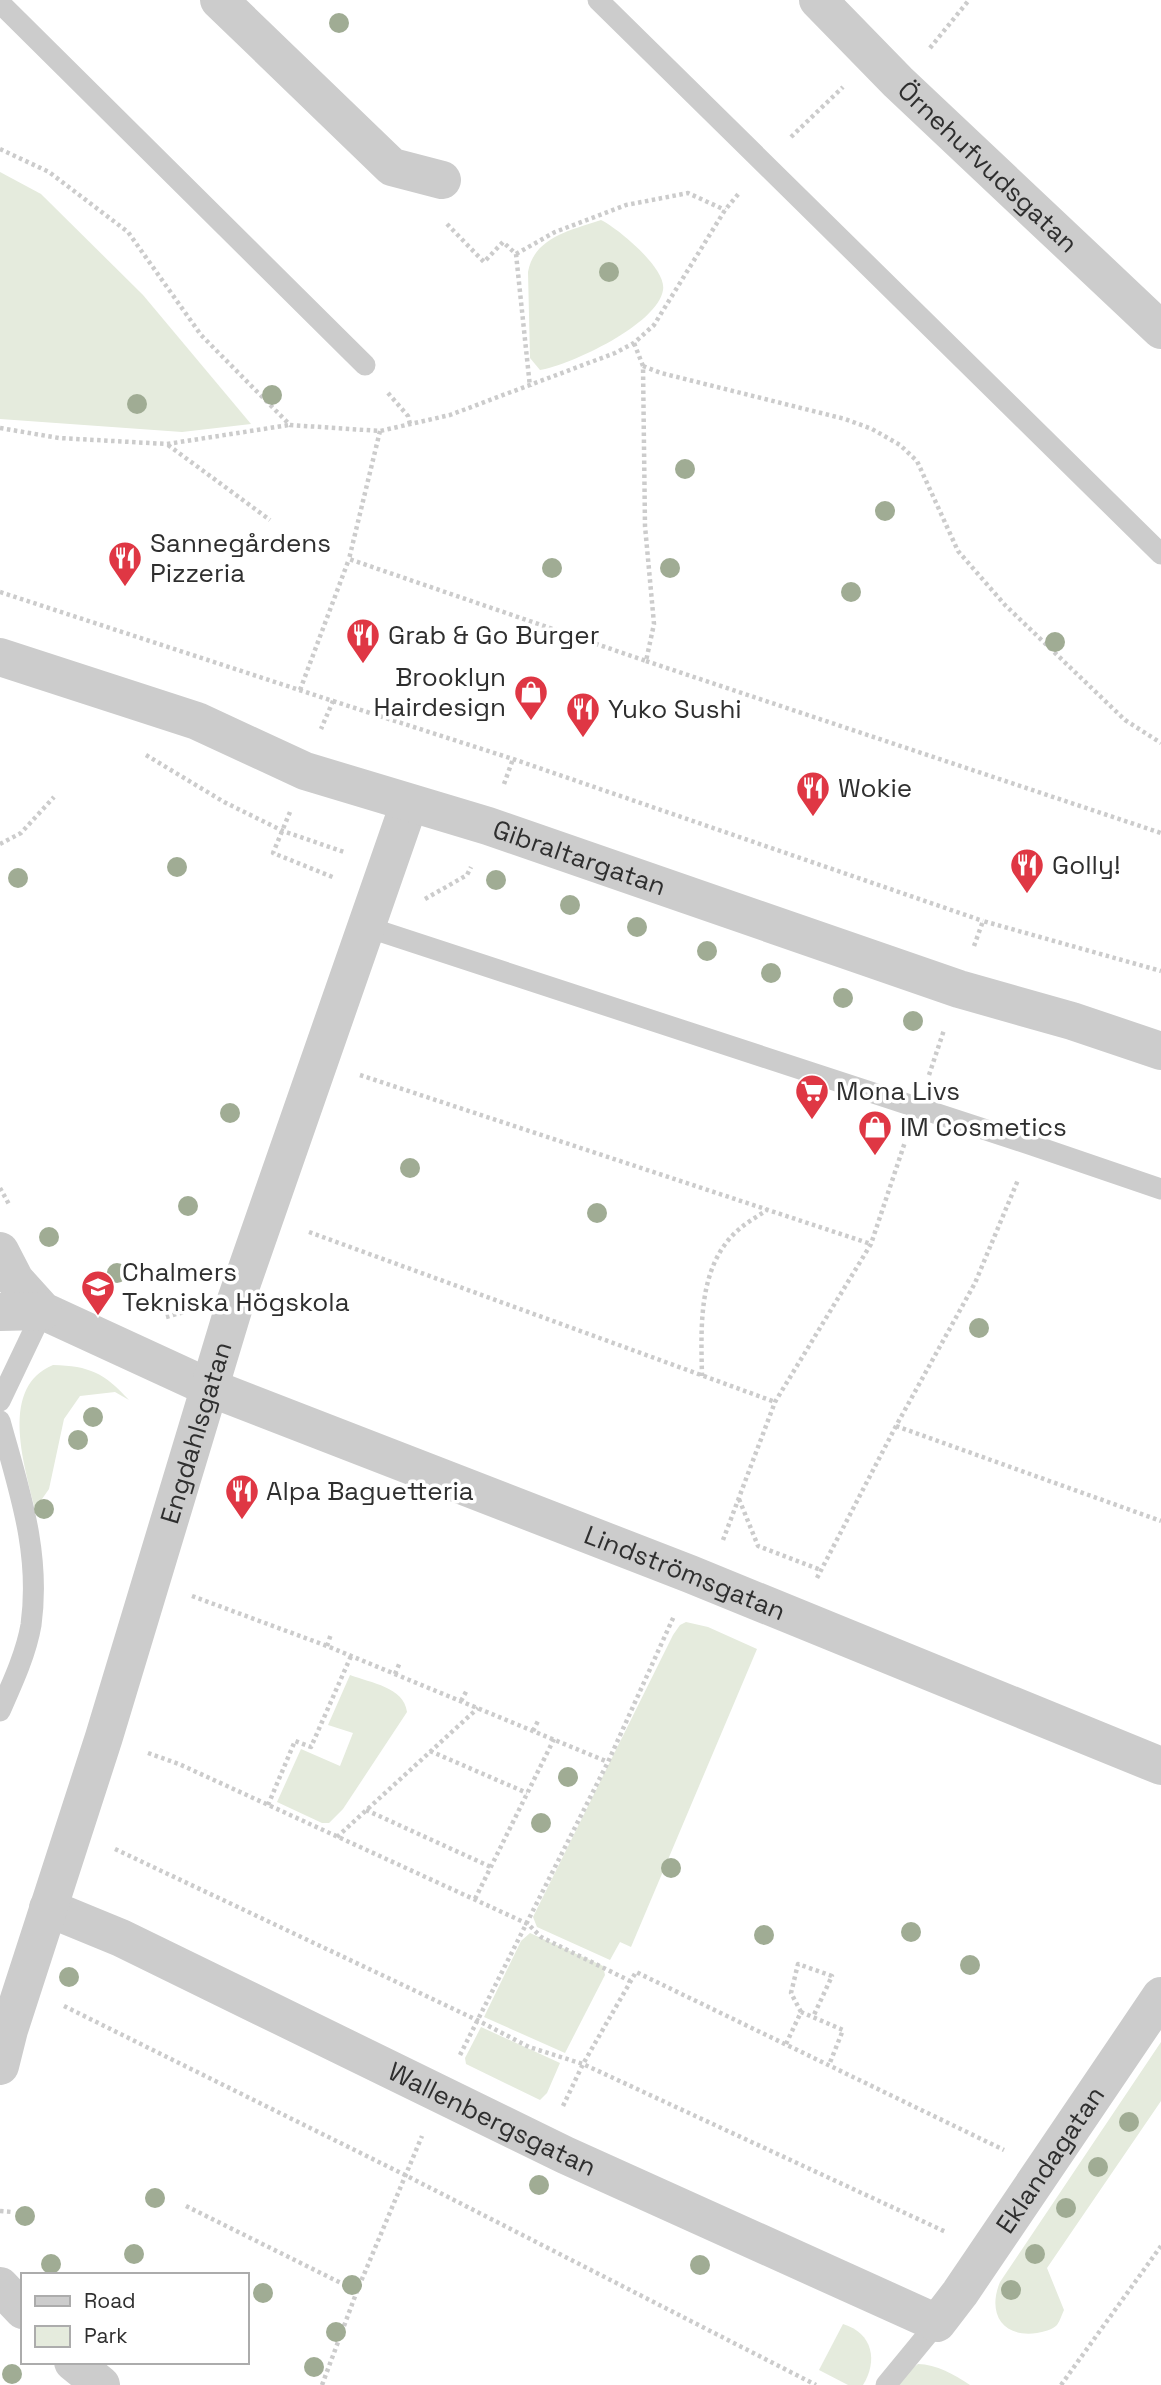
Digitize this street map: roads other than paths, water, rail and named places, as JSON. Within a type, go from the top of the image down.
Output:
[{"type":"street","points":[[219,0],[392,167],[442,180]]},
{"type":"street","name":"Örnehufvudsgatan","points":[[818,0],[886,69],[1161,330]]},
{"type":"street","name":"Gibraltargatan","points":[[0,657],[197,721],[305,771],[488,826],[959,989],[1072,1021],[1161,1051]]},
{"type":"street","name":"Engdahlsgatan","points":[[0,2066],[9,2030],[104,1737],[236,1300],[409,804]]},
{"type":"street","points":[[6,1234],[15,1280],[43,1311]]},
{"type":"street","points":[[0,1312],[43,1311]]},
{"type":"street","name":"Lindströmsgatan","points":[[43,1311],[208,1387],[690,1574],[1161,1766]]},
{"type":"street","name":"Wallenbergsgatan","points":[[48,1908],[102,1929],[543,2144],[937,2323]]},
{"type":"street","name":"Eklandagatan","points":[[937,2323],[1161,1996]]},
{"type":"street","points":[[0,2286],[21,2308]]},
{"type":"street","points":[[75,2364],[101,2385]]},
{"type":"lane","points":[[598,0],[1161,554]]},
{"type":"lane","points":[[0,3],[365,365]]},
{"type":"lane","points":[[367,927],[1161,1189]]},
{"type":"lane","points":[[0,1401],[43,1311]]},
{"type":"lane","points":[[0,1421],[29,1523],[35,1576],[30,1628],[0,1711]]},
{"type":"lane","points":[[886,2385],[937,2323]]},
{"type":"place","name":"Sannegårdens Pizzeria","points":[[125,588]]},
{"type":"place","name":"Grab & Go Burger","points":[[363,665]]},
{"type":"place","name":"Brooklyn Hairdesign","points":[[531,722]]},
{"type":"place","name":"Yuko Sushi","points":[[583,739]]},
{"type":"place","name":"Wokie","points":[[813,818]]},
{"type":"place","name":"Golly!","points":[[1027,895]]},
{"type":"place","name":"Mona Livs","points":[[812,1121]]},
{"type":"place","name":"IM Cosmetics","points":[[875,1157]]},
{"type":"place","name":"Chalmers Tekniska Högskola","points":[[98,1317]]},
{"type":"place","name":"Alpa Baguetteria","points":[[242,1521]]}]
